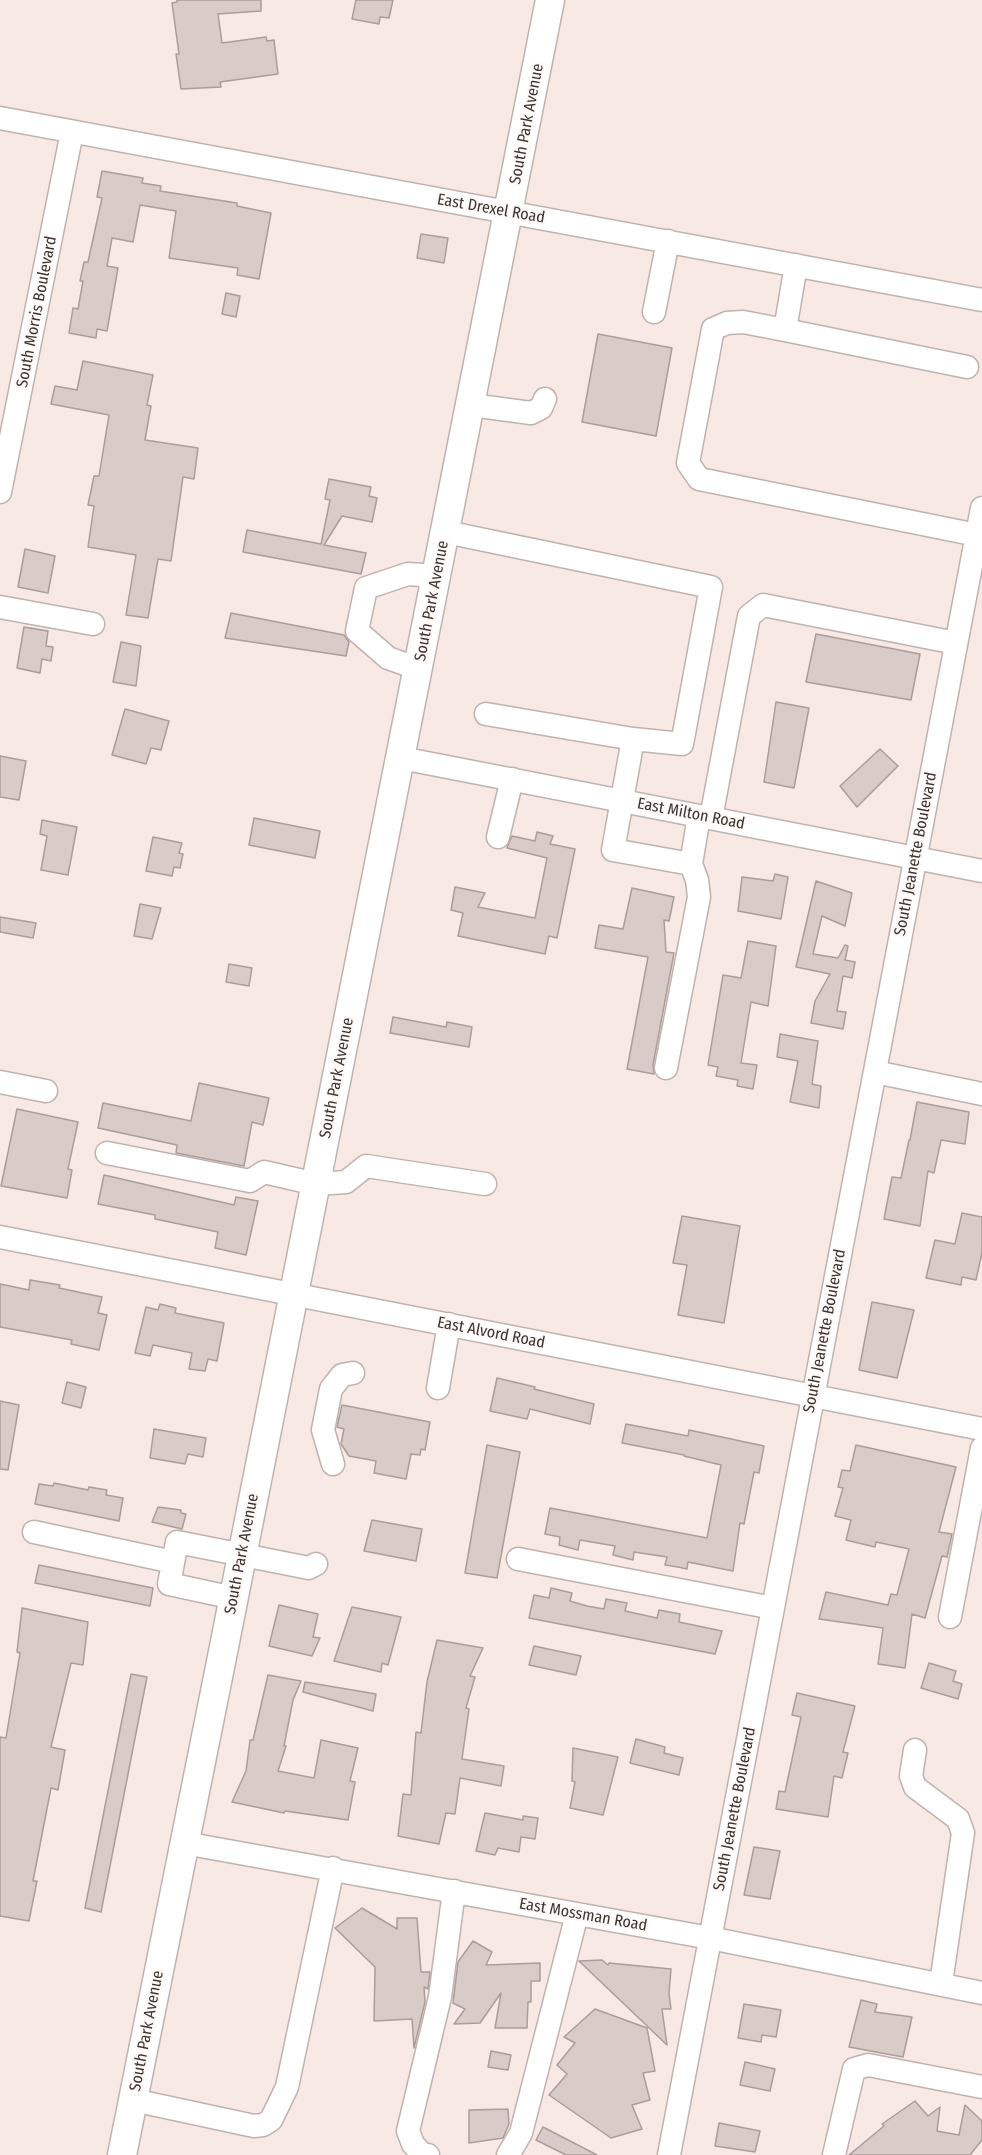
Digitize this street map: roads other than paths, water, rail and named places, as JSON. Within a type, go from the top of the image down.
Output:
[{"type":"main road","name":"South Park Avenue","points":[[122,2155],[510,212],[550,0]]},
{"type":"street","name":"East Drexel Road","points":[[0,118],[982,300]]},
{"type":"street","name":"South Morris Boulevard","points":[[0,492],[72,132]]},
{"type":"street","points":[[654,312],[668,242]]},
{"type":"street","points":[[785,330],[796,265]]},
{"type":"street","points":[[967,367],[742,322],[727,323],[713,329],[688,463],[699,479],[977,535]]},
{"type":"street","points":[[471,405],[531,413],[541,408],[545,399]]},
{"type":"street","name":"South Jeanette Boulevard","points":[[669,2155],[982,508]]},
{"type":"street","points":[[446,532],[711,586],[682,744],[633,739],[486,714]]},
{"type":"street","points":[[418,669],[388,658],[357,631],[366,588],[408,574],[437,576]]},
{"type":"street","points":[[666,1068],[699,897],[692,864],[705,817],[749,616],[763,605],[956,643]]},
{"type":"street","points":[[0,607],[93,624]]},
{"type":"street","points":[[633,739],[613,850],[692,864]]},
{"type":"street","name":"East Milton Road","points":[[401,758],[982,871]]},
{"type":"street","points":[[498,837],[512,779]]},
{"type":"street","points":[[875,1071],[982,1094]]},
{"type":"street","points":[[0,1083],[46,1091]]},
{"type":"street","points":[[107,1154],[250,1181],[264,1172],[316,1184],[346,1182],[366,1166],[485,1184]]},
{"type":"street","name":"East Alvord Road","points":[[0,1237],[982,1429]]},
{"type":"street","points":[[438,1388],[448,1324]]},
{"type":"street","points":[[333,1464],[323,1430],[331,1389],[342,1375],[353,1373]]},
{"type":"street","points":[[950,1617],[982,1448]]},
{"type":"street","points":[[34,1532],[173,1562]]},
{"type":"street","points":[[234,1598],[169,1584],[177,1542],[309,1568],[316,1564]]},
{"type":"street","points":[[518,1559],[773,1608]]},
{"type":"street","points":[[915,1750],[911,1776],[915,1787],[958,1819],[963,1833],[941,1983]]},
{"type":"street","name":"East Mossman Road","points":[[184,1843],[333,1868],[710,1938],[982,1992]]},
{"type":"street","points":[[133,2100],[254,2126],[263,2125],[271,2120],[287,2086],[333,1868]]},
{"type":"street","points":[[428,2155],[422,2154],[412,2144],[408,2131],[440,1997],[454,1891]]},
{"type":"street","points":[[508,2155],[521,2133],[577,1914]]},
{"type":"street","points":[[834,2155],[854,2069],[868,2065],[982,2087]]}]
